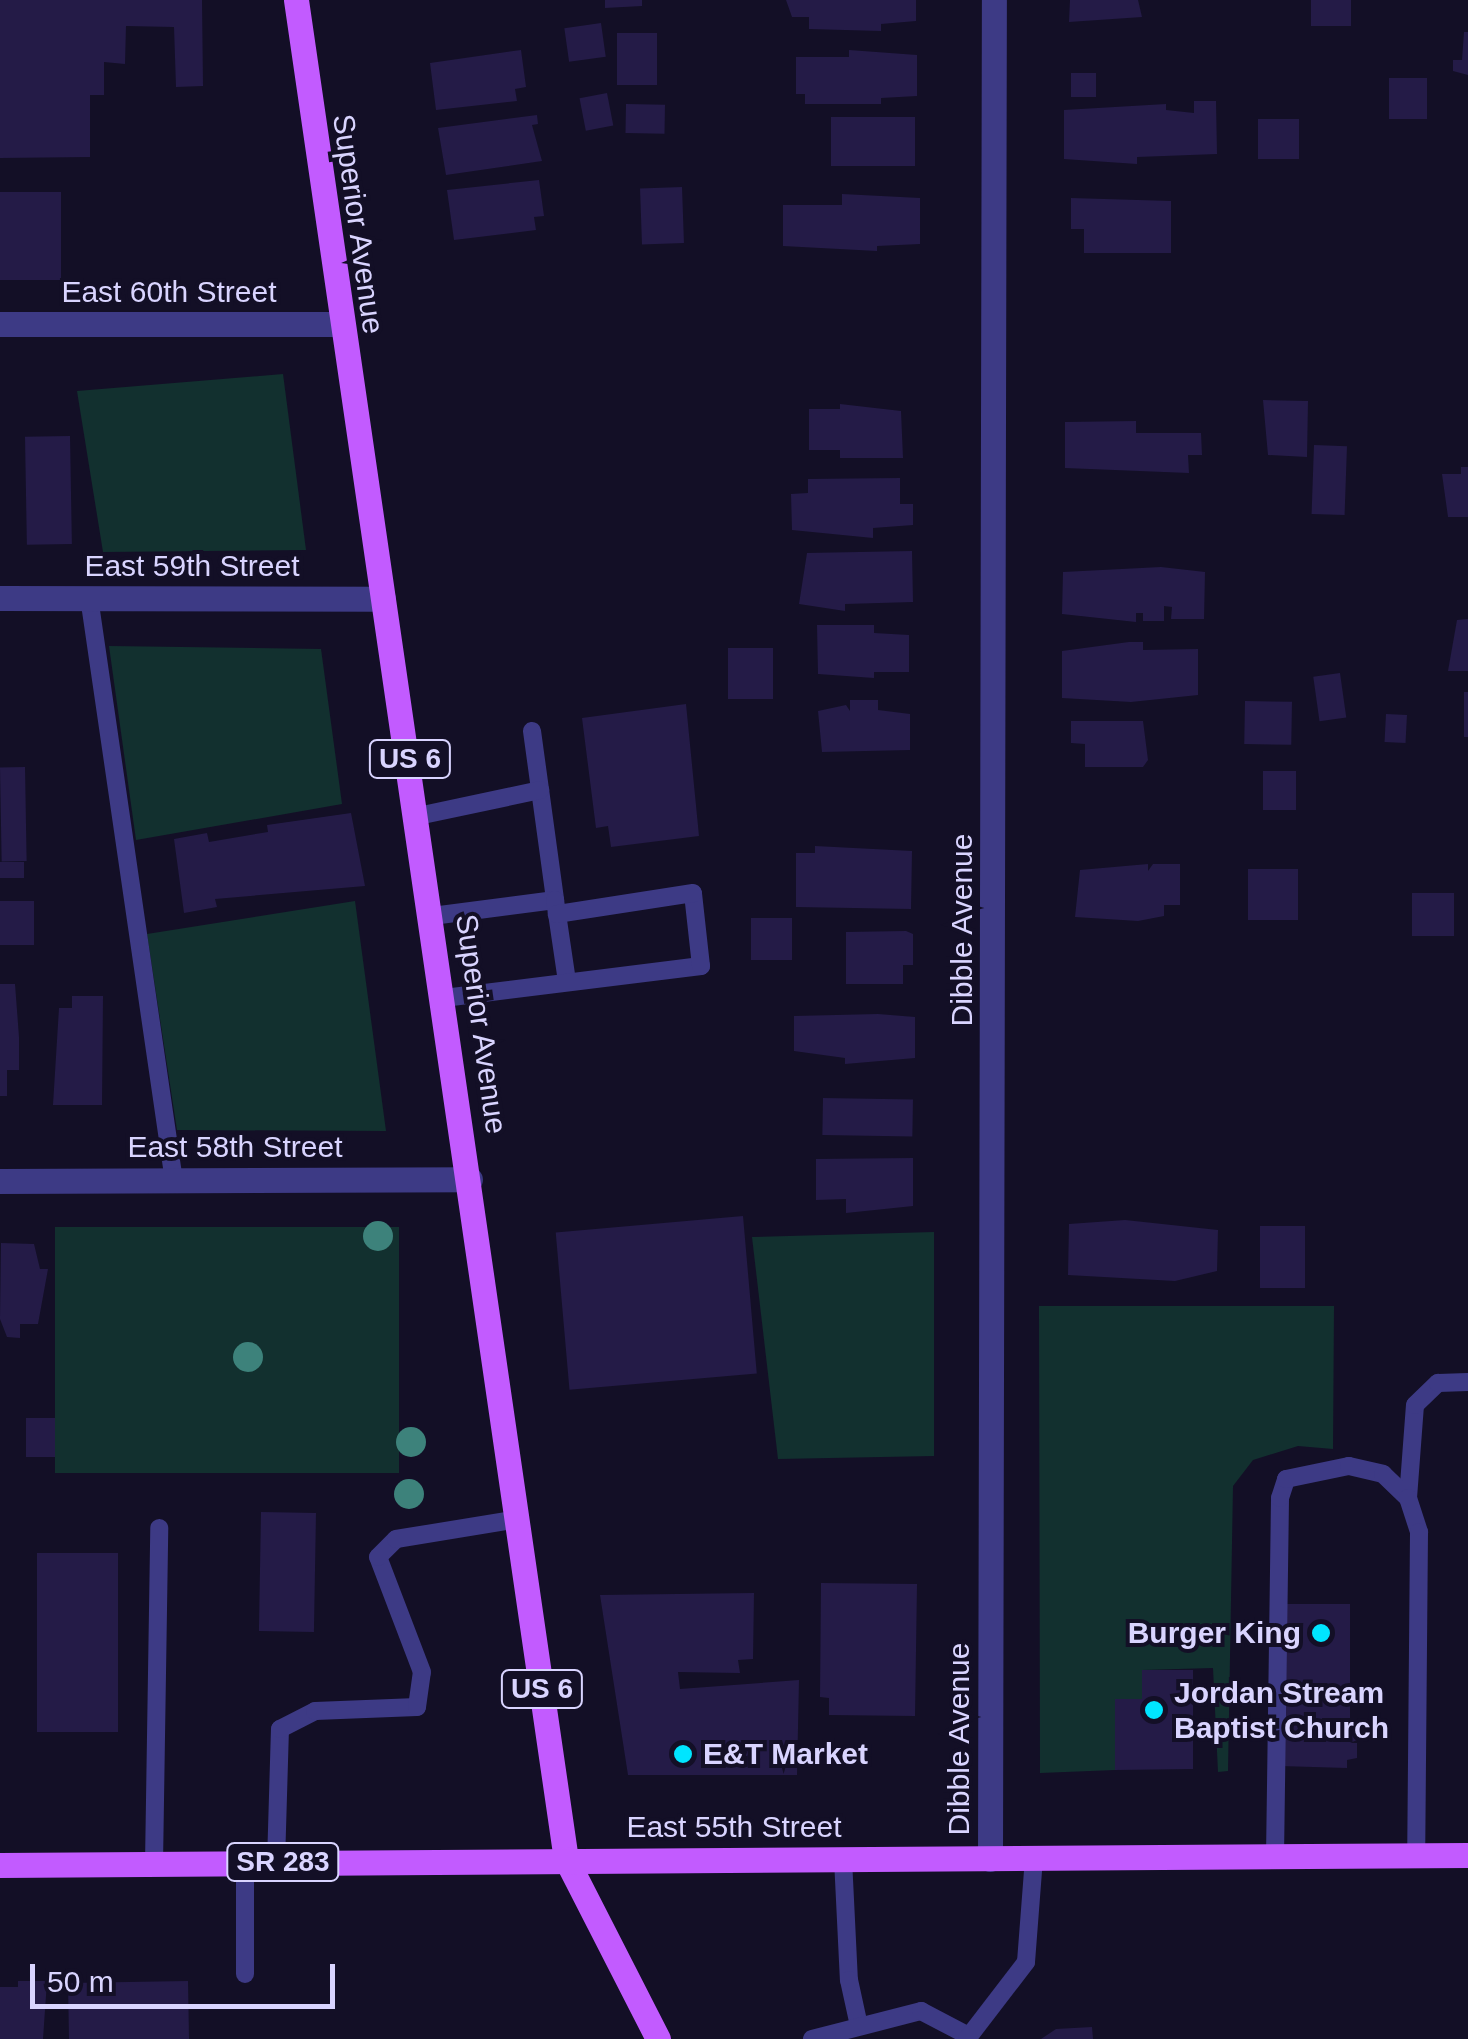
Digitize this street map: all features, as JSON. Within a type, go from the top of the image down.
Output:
[{"type":"main road","name":"Superior Avenue","points":[[296,0],[338,324],[418,816],[566,1860],[658,2039]]},
{"type":"main road","name":"East 55th Street","points":[[0,1866],[1468,1855]]},
{"type":"street","name":"Dibble Avenue","points":[[990,1859],[994,0]]},
{"type":"street","name":"East 60th Street","points":[[0,324],[338,324]]},
{"type":"street","name":"East 59th Street","points":[[0,598],[383,599]]},
{"type":"street","name":"East 58th Street","points":[[0,1180],[470,1178]]},
{"type":"lane","points":[[89,597],[174,1180]]},
{"type":"lane","points":[[532,731],[567,980]]},
{"type":"lane","points":[[418,816],[540,790]]},
{"type":"lane","points":[[432,916],[693,893],[701,966],[444,998]]},
{"type":"lane","points":[[1416,1856],[1420,1532],[1408,1498],[1415,1405],[1438,1383],[1468,1382]]},
{"type":"lane","points":[[1276,1857],[1275,1576],[1286,1479],[1349,1466],[1383,1474],[1408,1498]]},
{"type":"lane","points":[[276,1862],[280,1730],[315,1711],[418,1707],[422,1672],[378,1557],[396,1538],[518,1519]]},
{"type":"lane","points":[[154,1864],[160,1528]]},
{"type":"lane","points":[[812,2039],[921,2011],[966,2037],[1026,1962],[1034,1858]]},
{"type":"lane","points":[[843,1860],[848,1980],[859,2026]]},
{"type":"lane","points":[[244,1863],[244,1974]]},
{"type":"green space","points":[[283,374],[306,550],[103,552],[77,391]]},
{"type":"green space","points":[[109,646],[321,649],[342,804],[136,840]]},
{"type":"green space","points":[[355,901],[386,1131],[177,1130],[147,934]]},
{"type":"green space","points":[[55,1227],[399,1227],[399,1473],[55,1473]]},
{"type":"green space","points":[[934,1232],[934,1456],[778,1459],[752,1237]]},
{"type":"green space","points":[[1039,1306],[1334,1306],[1333,1449],[1298,1446],[1253,1460],[1233,1486],[1228,1771],[1218,1772],[1213,1668],[1142,1670],[1142,1699],[1115,1699],[1115,1770],[1040,1773]]},
{"type":"building","points":[[0,0],[202,0],[203,86],[176,87],[174,27],[126,26],[125,64],[104,62],[104,95],[90,95],[90,157],[0,158]]},
{"type":"building","points":[[605,0],[642,0],[642,6],[605,8]]},
{"type":"building","points":[[786,0],[916,0],[916,21],[881,24],[881,31],[809,29],[809,17],[792,17]]},
{"type":"building","points":[[1070,0],[1138,0],[1142,17],[1069,22]]},
{"type":"building","points":[[1311,0],[1351,0],[1351,26],[1311,26]]},
{"type":"building","points":[[601,23],[606,57],[569,62],[564,28]]},
{"type":"building","points":[[1464,32],[1468,32],[1468,75],[1453,71],[1453,60],[1462,60]]},
{"type":"building","points":[[617,33],[657,33],[657,85],[617,85]]},
{"type":"building","points":[[521,50],[526,87],[515,89],[517,101],[436,110],[430,63]]},
{"type":"building","points":[[849,50],[917,55],[917,96],[881,98],[881,104],[805,104],[805,94],[796,94],[796,57],[849,57]]},
{"type":"building","points":[[1071,73],[1096,73],[1096,97],[1071,97]]},
{"type":"building","points":[[1389,78],[1427,78],[1427,119],[1389,119]]},
{"type":"building","points":[[607,93],[613,125],[586,131],[580,98]]},
{"type":"building","points":[[1194,101],[1216,101],[1217,154],[1137,157],[1137,164],[1064,159],[1064,110],[1166,104],[1166,110],[1194,113]]},
{"type":"building","points":[[626,104],[665,105],[664,134],[625,133]]},
{"type":"building","points":[[537,115],[538,124],[532,125],[542,161],[446,175],[438,128]]},
{"type":"building","points":[[831,117],[915,117],[915,166],[831,166]]},
{"type":"building","points":[[1258,119],[1299,119],[1299,159],[1258,159]]},
{"type":"building","points":[[539,180],[544,216],[534,217],[536,230],[454,240],[447,190]]},
{"type":"building","points":[[682,187],[684,243],[642,244],[640,188]]},
{"type":"building","points":[[0,192],[61,192],[61,280],[0,280]]},
{"type":"building","points":[[842,194],[920,198],[920,244],[877,246],[877,251],[783,246],[783,205],[842,205]]},
{"type":"building","points":[[1071,198],[1171,201],[1171,253],[1084,253],[1084,229],[1071,229]]},
{"type":"building","points":[[1263,400],[1308,401],[1307,457],[1268,455]]},
{"type":"building","points":[[840,404],[901,411],[903,458],[840,458],[840,450],[809,450],[809,409],[840,409]]},
{"type":"building","points":[[1136,421],[1136,433],[1201,433],[1202,455],[1188,455],[1189,473],[1065,468],[1065,422]]},
{"type":"building","points":[[70,436],[72,544],[27,545],[25,437]]},
{"type":"building","points":[[1314,445],[1347,446],[1345,515],[1312,514]]},
{"type":"building","points":[[1461,467],[1468,467],[1468,517],[1448,517],[1442,474],[1461,474]]},
{"type":"building","points":[[900,478],[900,504],[913,504],[913,525],[873,528],[873,538],[792,530],[791,494],[808,493],[808,479]]},
{"type":"building","points":[[912,551],[913,602],[845,604],[845,611],[799,604],[807,553]]},
{"type":"building","points":[[1161,567],[1205,572],[1204,619],[1171,619],[1172,607],[1164,606],[1164,621],[1143,621],[1143,613],[1136,613],[1136,622],[1062,614],[1063,572]]},
{"type":"building","points":[[1468,619],[1468,671],[1448,671],[1457,620]]},
{"type":"building","points":[[817,625],[874,625],[874,633],[909,635],[909,672],[874,672],[874,678],[818,674]]},
{"type":"building","points":[[1143,642],[1143,650],[1198,649],[1198,695],[1131,702],[1062,698],[1062,651]]},
{"type":"building","points":[[728,648],[773,648],[773,699],[728,699]]},
{"type":"building","points":[[1340,673],[1346,718],[1320,721],[1313,677]]},
{"type":"building","points":[[1464,692],[1468,692],[1468,737],[1464,737]]},
{"type":"building","points":[[850,700],[878,700],[878,710],[910,714],[910,750],[822,752],[818,711],[846,705],[850,711]]},
{"type":"building","points":[[1245,701],[1292,702],[1291,745],[1244,744]]},
{"type":"building","points":[[686,704],[699,836],[611,847],[608,826],[596,828],[582,718]]},
{"type":"building","points":[[1386,714],[1407,715],[1406,743],[1385,742]]},
{"type":"building","points":[[1071,721],[1143,721],[1148,760],[1143,767],[1085,767],[1085,744],[1071,743]]},
{"type":"building","points":[[0,767],[25,767],[27,861],[2,861]]},
{"type":"building","points":[[1263,771],[1296,771],[1296,810],[1263,810]]},
{"type":"building","points":[[351,813],[365,886],[215,899],[217,907],[184,913],[174,839],[207,833],[209,842],[268,832],[267,825]]},
{"type":"building","points":[[815,846],[912,851],[911,909],[796,907],[796,853],[815,853]]},
{"type":"building","points":[[0,862],[24,862],[24,878],[0,878]]},
{"type":"building","points":[[1148,864],[1148,871],[1153,864],[1180,864],[1180,905],[1164,905],[1164,916],[1138,921],[1075,917],[1080,870]]},
{"type":"building","points":[[1248,869],[1298,869],[1298,920],[1248,920]]},
{"type":"building","points":[[1412,893],[1454,893],[1454,936],[1412,936]]},
{"type":"building","points":[[0,901],[34,901],[34,945],[0,945]]},
{"type":"building","points":[[751,918],[792,918],[792,960],[751,960]]},
{"type":"building","points":[[846,932],[913,934],[913,965],[903,965],[903,984],[846,984]]},
{"type":"building","points":[[0,984],[15,984],[19,1037],[19,1070],[7,1070],[7,1096],[0,1096]]},
{"type":"building","points":[[72,996],[103,996],[102,1105],[53,1105],[59,1008],[72,1008]]},
{"type":"building","points":[[794,1016],[915,1017],[915,1058],[845,1064],[845,1058],[794,1051]]},
{"type":"building","points":[[823,1098],[913,1100],[912,1137],[822,1135]]},
{"type":"building","points":[[913,1158],[913,1206],[846,1213],[846,1199],[816,1200],[816,1159]]},
{"type":"building","points":[[743,1216],[757,1373],[569,1390],[556,1232]]},
{"type":"building","points":[[1125,1220],[1218,1230],[1217,1271],[1175,1281],[1068,1275],[1069,1224]]},
{"type":"building","points":[[1260,1226],[1305,1226],[1305,1288],[1260,1288]]},
{"type":"building","points":[[1,1243],[34,1244],[40,1269],[48,1269],[38,1324],[20,1324],[20,1338],[7,1337],[0,1319]]},
{"type":"building","points":[[26,1418],[55,1418],[55,1457],[26,1457]]},
{"type":"building","points":[[261,1512],[316,1513],[314,1632],[259,1631]]},
{"type":"building","points":[[37,1553],[118,1553],[118,1732],[37,1732]]},
{"type":"building","points":[[821,1583],[917,1584],[915,1716],[829,1715],[829,1698],[820,1697]]},
{"type":"building","points":[[754,1593],[753,1659],[738,1660],[740,1673],[678,1672],[680,1689],[799,1680],[797,1775],[628,1775],[600,1595]]},
{"type":"building","points":[[1284,1604],[1350,1604],[1350,1725],[1357,1725],[1357,1740],[1350,1743],[1357,1743],[1357,1758],[1347,1760],[1347,1768],[1280,1766]]},
{"type":"building","name":"Jordan Stream Baptist Church","points":[[1142,1670],[1193,1670],[1193,1769],[1115,1770],[1115,1699],[1142,1699]]},
{"type":"building","points":[[18,1981],[47,1981],[43,2039],[0,2039],[0,1987],[18,1987]]},
{"type":"building","points":[[188,1981],[189,2039],[69,2039],[68,1983]]},
{"type":"building","points":[[1092,2027],[1093,2039],[1041,2039],[1056,2029]]},
{"type":"place","name":"Burger King","points":[[1321,1633]]},
{"type":"place","name":"Jordan Stream Baptist Church","points":[[1154,1710]]},
{"type":"place","name":"E&T Market","points":[[683,1754]]}]
